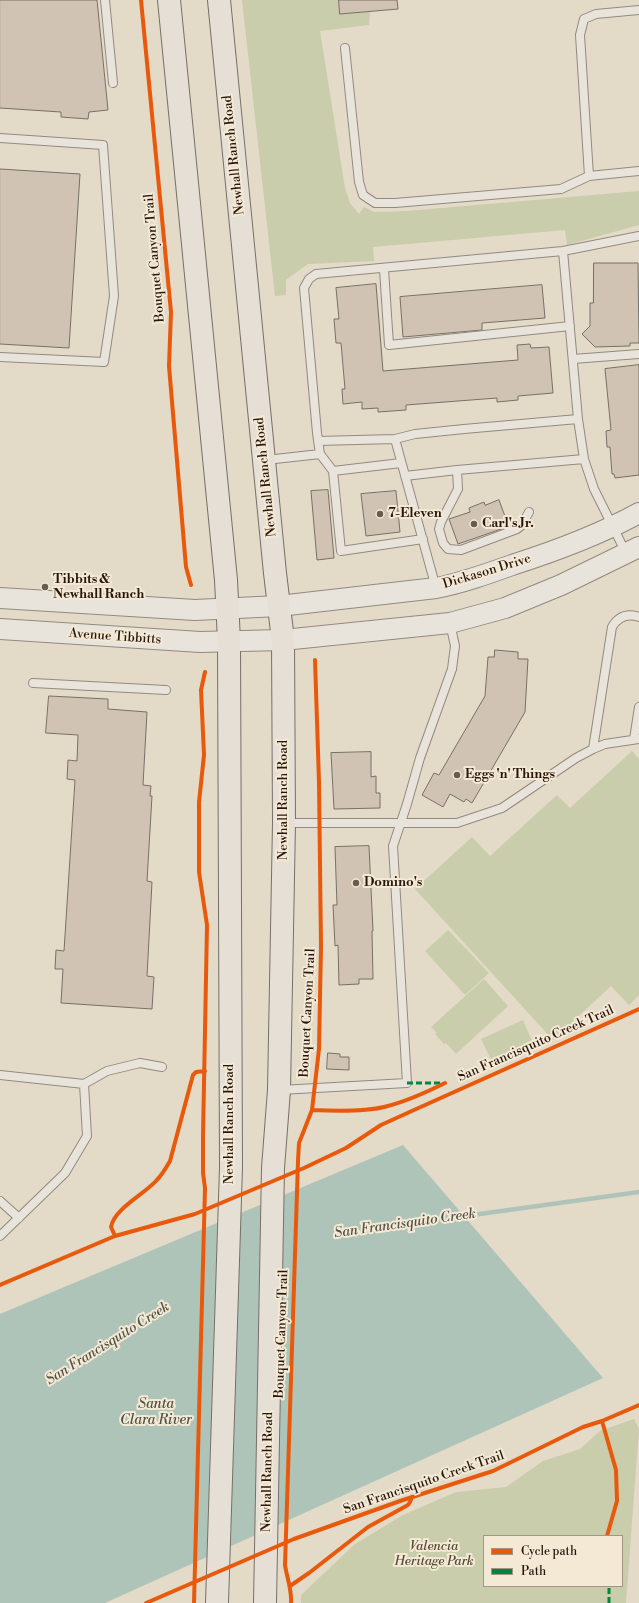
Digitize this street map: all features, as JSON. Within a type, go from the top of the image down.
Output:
[{"type":"main road","name":"Newhall Ranch Road","points":[[169,0],[226,580],[229,641],[231,1167],[217,1603]]},
{"type":"main road","name":"Newhall Ranch Road","points":[[219,0],[283,640],[284,823],[279,1090],[273,1168],[265,1594]]},
{"type":"street","name":"Dickason Drive","points":[[227,609],[279,606],[436,588],[459,583],[542,555],[613,527],[639,512]]},
{"type":"street","points":[[283,640],[450,624],[519,602],[561,585],[633,550]]},
{"type":"street","points":[[0,598],[195,610],[227,609]]},
{"type":"street","name":"Avenue Tibbitts","points":[[0,629],[200,642],[283,640]]},
{"type":"lane","points":[[105,0],[113,83]]},
{"type":"lane","points":[[589,176],[580,35],[584,19],[596,14],[639,10]]},
{"type":"lane","points":[[345,48],[359,182],[363,195],[375,203],[395,203],[561,189],[589,176],[639,171]]},
{"type":"lane","points":[[0,138],[103,145],[114,296],[104,362],[0,357]]},
{"type":"lane","points":[[424,538],[414,541],[341,551],[333,471],[320,454],[318,441],[304,288],[309,279],[316,274],[384,269],[563,251],[639,236]]},
{"type":"lane","points":[[563,251],[578,419],[584,459],[589,476],[613,527],[633,550]]},
{"type":"lane","points":[[384,269],[389,345],[570,326]]},
{"type":"lane","points":[[573,359],[639,354]]},
{"type":"lane","points":[[318,441],[394,438],[415,434],[578,419]]},
{"type":"lane","points":[[394,438],[424,538],[436,588]]},
{"type":"lane","points":[[264,460],[320,454]]},
{"type":"lane","points":[[405,476],[584,459]]},
{"type":"lane","points":[[333,471],[401,463]]},
{"type":"lane","points":[[457,470],[458,489],[441,522],[439,530],[443,543],[448,549],[461,550],[517,528],[522,525],[529,512]]},
{"type":"lane","points":[[593,749],[612,627],[622,616],[634,615],[639,617]]},
{"type":"lane","points":[[279,1090],[407,1083],[393,846],[420,758],[452,669],[455,646],[450,624]]},
{"type":"lane","points":[[34,683],[166,690]]},
{"type":"lane","points":[[284,823],[457,823],[502,808],[576,758],[593,749],[605,744],[637,739],[639,708]]},
{"type":"lane","points":[[0,1075],[84,1084],[107,1071],[140,1063],[162,1067]]},
{"type":"lane","points":[[0,1236],[65,1174],[87,1136],[84,1084]]},
{"type":"lane","points":[[0,1202],[19,1218]]},
{"type":"green space","points":[[242,0],[339,0],[370,11],[369,25],[320,31],[345,188],[350,203],[359,214],[364,207],[374,212],[407,211],[639,191],[639,225],[567,245],[565,230],[373,247],[374,261],[308,264],[286,280],[286,295],[275,296]]},
{"type":"green space","points":[[632,751],[639,759],[639,995],[629,1005],[611,986],[553,1040],[415,889],[472,837],[490,856],[557,795],[570,808]]},
{"type":"green space","points":[[448,930],[489,973],[465,995],[425,951]]},
{"type":"green space","points":[[484,979],[508,1006],[456,1054],[446,1043],[444,1044],[431,1027]]},
{"type":"green space","points":[[523,1020],[534,1046],[493,1064],[481,1039]]},
{"type":"green space","name":"Valencia Heritage Park","points":[[634,1419],[639,1429],[626,1603],[301,1603],[301,1595],[355,1544],[403,1515],[456,1492],[506,1487],[543,1461],[580,1449],[600,1431]]},
{"type":"water","name":"Santa Clara River","points":[[403,1145],[603,1378],[105,1603],[0,1603],[0,1314]]},
{"type":"building","points":[[0,0],[97,0],[108,110],[89,112],[88,119],[61,117],[61,112],[0,108]]},
{"type":"building","points":[[339,0],[397,0],[398,9],[340,14]]},
{"type":"building","points":[[0,169],[80,174],[69,348],[0,344]]},
{"type":"building","points":[[594,263],[638,263],[639,343],[630,343],[630,346],[595,347],[582,334],[590,326],[590,303],[593,303]]},
{"type":"building","points":[[376,284],[383,371],[518,360],[517,345],[530,344],[531,348],[549,347],[553,393],[518,396],[518,400],[497,402],[497,398],[406,405],[406,410],[378,412],[378,408],[362,409],[362,402],[343,404],[342,389],[345,389],[341,343],[336,343],[334,319],[339,319],[336,288]]},
{"type":"building","points":[[542,285],[545,318],[482,323],[482,330],[403,337],[400,297]]},
{"type":"building","points":[[639,365],[639,475],[615,478],[614,474],[612,474],[610,447],[607,447],[606,431],[611,430],[605,369]]},
{"type":"building","points":[[328,490],[334,558],[317,560],[311,491]]},
{"type":"building","points":[[396,491],[400,532],[366,536],[361,494]]},
{"type":"building","points":[[499,500],[506,519],[504,519],[507,527],[458,544],[449,519],[470,512],[469,508],[484,502],[485,505]]},
{"type":"building","points":[[495,650],[518,652],[518,659],[528,659],[525,712],[472,803],[466,799],[464,802],[450,794],[443,807],[422,795],[434,773],[439,775],[485,696],[488,657],[494,657]]},
{"type":"building","points":[[49,696],[108,699],[108,709],[147,712],[143,785],[151,786],[150,796],[152,796],[147,881],[152,882],[147,976],[154,977],[152,1009],[61,1003],[63,969],[55,969],[56,950],[64,951],[75,780],[67,779],[68,760],[77,761],[78,735],[46,733]]},
{"type":"building","points":[[371,752],[371,777],[376,776],[376,793],[380,793],[380,808],[334,809],[331,753]]},
{"type":"building","points":[[369,846],[373,931],[373,979],[359,979],[359,984],[339,985],[338,945],[335,946],[333,905],[337,905],[335,847]]},
{"type":"building","points":[[328,1053],[340,1054],[340,1057],[349,1057],[349,1070],[327,1069]]},
{"type":"waterway","name":"San Francisquito Creek","points":[[458,1217],[639,1192]]},
{"type":"marked path","points":[[407,1083],[440,1083]]},
{"type":"marked path","points":[[609,1587],[609,1603]]},
{"type":"cycle path","name":"Bouquet Canyon Trail","points":[[141,0],[171,312],[169,366],[186,567],[191,585]]},
{"type":"cycle path","name":"Bouquet Canyon Trail","points":[[291,1603],[285,1565],[298,1161],[299,1143],[312,1110],[319,1049],[321,947],[319,782],[315,660]]},
{"type":"cycle path","points":[[194,1603],[205,1188],[203,1173],[203,1136],[207,925],[199,872],[199,802],[204,755],[201,690],[205,672]]},
{"type":"cycle path","name":"San Francisquito Creek Trail","points":[[0,1285],[115,1236],[195,1214],[304,1168],[346,1148],[381,1125],[639,1009]]},
{"type":"cycle path","points":[[115,1236],[111,1227],[117,1214],[156,1181],[170,1161],[193,1075],[196,1072],[205,1071]]},
{"type":"cycle path","points":[[312,1110],[339,1111],[376,1109],[400,1103],[445,1083]]},
{"type":"cycle path","name":"San Francisquito Creek Trail","points":[[146,1603],[294,1539],[400,1501],[493,1471],[583,1427],[602,1421],[639,1405]]},
{"type":"cycle path","points":[[602,1421],[616,1470],[617,1501],[607,1535]]},
{"type":"cycle path","name":"San Francisquito Creek Trail","points":[[290,1586],[368,1527],[408,1505],[412,1497]]},
{"type":"place","name":"7-Eleven","points":[[380,514]]},
{"type":"place","name":"Carl's Jr.","points":[[474,524]]},
{"type":"place","name":"Tibbits & Newhall Ranch","points":[[45,587]]},
{"type":"place","name":"Eggs 'n' Things","points":[[457,775]]},
{"type":"place","name":"Domino's","points":[[356,883]]}]
